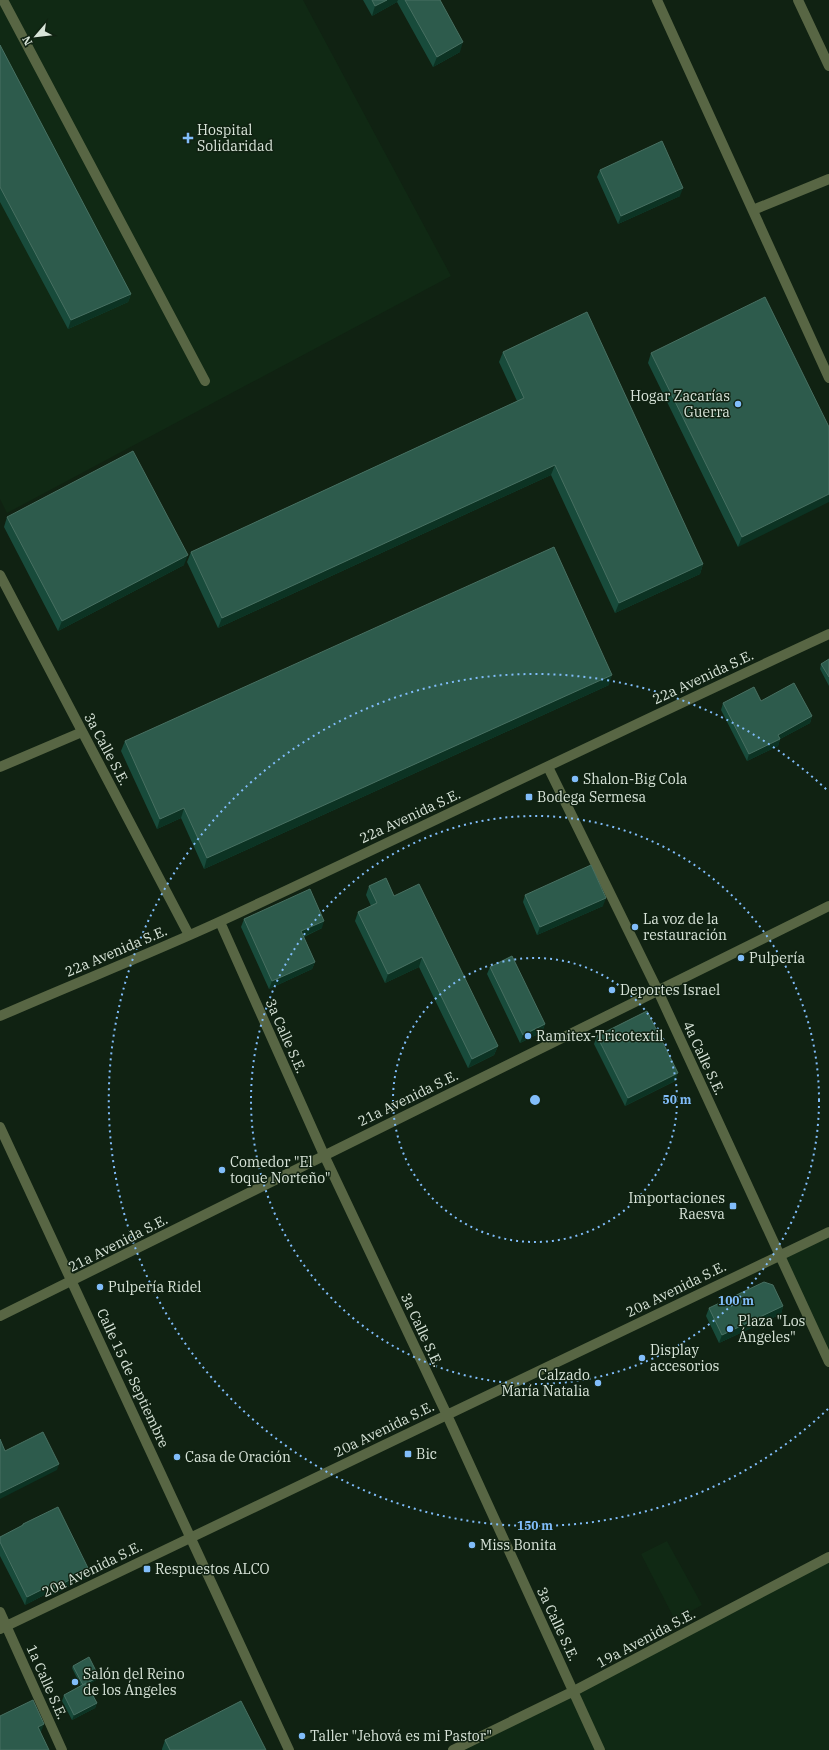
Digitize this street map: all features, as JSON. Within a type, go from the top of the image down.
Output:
[{"type":"street","points":[[3,0],[205,381]]},
{"type":"street","points":[[657,0],[829,378]]},
{"type":"street","points":[[798,0],[829,66]]},
{"type":"street","points":[[753,210],[829,179]]},
{"type":"street","name":"3a Calle S.E.","points":[[0,576],[189,935]]},
{"type":"street","name":"22a Avenida S.E.","points":[[0,1016],[220,922],[714,687],[829,634]]},
{"type":"street","points":[[0,767],[82,732]]},
{"type":"street","name":"4a Calle S.E.","points":[[548,767],[658,991],[829,1362]]},
{"type":"street","name":"21a Avenida S.E.","points":[[0,1316],[72,1282],[324,1155],[829,906]]},
{"type":"street","name":"3a Calle S.E.","points":[[220,922],[324,1155],[447,1415],[600,1750]]},
{"type":"street","name":"Calle 15 de Septiembre","points":[[0,1127],[192,1537],[289,1750]]},
{"type":"street","name":"20a Avenida S.E.","points":[[3,1627],[829,1232]]},
{"type":"street","name":"19a Avenida S.E.","points":[[453,1750],[574,1691],[829,1557]]},
{"type":"street","name":"1a Calle S.E.","points":[[0,1612],[3,1627],[62,1750]]},
{"type":"shaded area","name":"Hospital Solidaridad","points":[[0,0],[303,0],[451,276],[7,513],[0,499]]},
{"type":"shaded area","points":[[829,1232],[829,1362],[780,1255]]},
{"type":"shaded area","points":[[667,1541],[702,1605],[675,1620],[641,1554]]},
{"type":"shaded area","points":[[829,1557],[829,1750],[453,1750]]},
{"type":"building","points":[[372,0],[387,0],[375,6]]},
{"type":"building","points":[[405,0],[440,0],[463,42],[437,57]]},
{"type":"building","points":[[0,45],[131,294],[71,320],[0,187]]},
{"type":"building","points":[[662,141],[683,188],[621,216],[600,170]]},
{"type":"building","name":"Hogar Zacarías Guerra","points":[[765,297],[829,427],[829,494],[742,537],[651,353]]},
{"type":"building","points":[[587,312],[703,564],[619,603],[555,465],[222,618],[191,552],[524,398],[503,352]]},
{"type":"building","points":[[133,451],[188,555],[62,621],[7,517]]},
{"type":"building","points":[[554,547],[612,675],[207,858],[184,808],[160,819],[125,741]]},
{"type":"building","points":[[829,659],[829,677],[821,664]]},
{"type":"building","points":[[794,683],[812,716],[778,735],[780,739],[749,754],[723,703],[754,687],[761,701]]},
{"type":"building","points":[[591,865],[606,898],[540,927],[525,895]]},
{"type":"building","points":[[386,878],[394,896],[419,884],[498,1046],[472,1059],[422,957],[388,974],[358,912],[377,903],[369,886]]},
{"type":"building","points":[[310,889],[324,921],[301,931],[315,962],[272,981],[244,919]]},
{"type":"building","points":[[512,956],[545,1024],[523,1035],[490,967]]},
{"type":"building","points":[[647,1011],[678,1073],[628,1098],[597,1036]]},
{"type":"building","name":"Plaza \"Los Ángeles\"","points":[[764,1282],[773,1285],[783,1306],[722,1335],[709,1308]]},
{"type":"building","points":[[43,1432],[59,1464],[0,1493],[0,1439],[5,1451]]},
{"type":"building","points":[[58,1507],[89,1570],[54,1588],[53,1584],[27,1597],[0,1542],[0,1537]]},
{"type":"building","points":[[89,1657],[99,1677],[83,1685],[73,1666]]},
{"type":"building","points":[[86,1683],[97,1703],[74,1715],[64,1695]]},
{"type":"building","points":[[33,1700],[44,1724],[38,1727],[49,1750],[0,1750],[0,1716]]},
{"type":"building","points":[[241,1701],[266,1750],[170,1750],[165,1740]]},
{"type":"place","name":"Hospital Solidaridad","points":[[188,138]]},
{"type":"place","name":"Hogar Zacarías Guerra","points":[[738,404]]},
{"type":"place","name":"Shalon-Big Cola","points":[[575,779]]},
{"type":"place","name":"Bodega Sermesa","points":[[529,797]]},
{"type":"place","name":"La voz de la restauración","points":[[635,927]]},
{"type":"place","name":"Pulpería","points":[[741,958]]},
{"type":"place","name":"Deportes Israel","points":[[612,990]]},
{"type":"place","name":"Ramitex-Tricotextil","points":[[528,1036]]},
{"type":"place","name":"Comedor \"El toque Norteño\"","points":[[222,1170]]},
{"type":"place","name":"Importaciones Raesva","points":[[733,1206]]},
{"type":"place","name":"Pulpería Ridel","points":[[100,1287]]},
{"type":"place","name":"Plaza \"Los Ángeles\"","points":[[730,1329]]},
{"type":"place","name":"Display accesorios","points":[[642,1358]]},
{"type":"place","name":"Calzado María Natalia","points":[[598,1383]]},
{"type":"place","name":"Bic","points":[[408,1454]]},
{"type":"place","name":"Casa de Oración","points":[[177,1457]]},
{"type":"place","name":"Miss Bonita","points":[[472,1545]]},
{"type":"place","name":"Respuestos ALCO","points":[[147,1569]]},
{"type":"place","name":"Salón del Reino de los Ángeles","points":[[75,1682]]},
{"type":"place","name":"Taller \"Jehová es mi Pastor\"","points":[[302,1736]]}]
